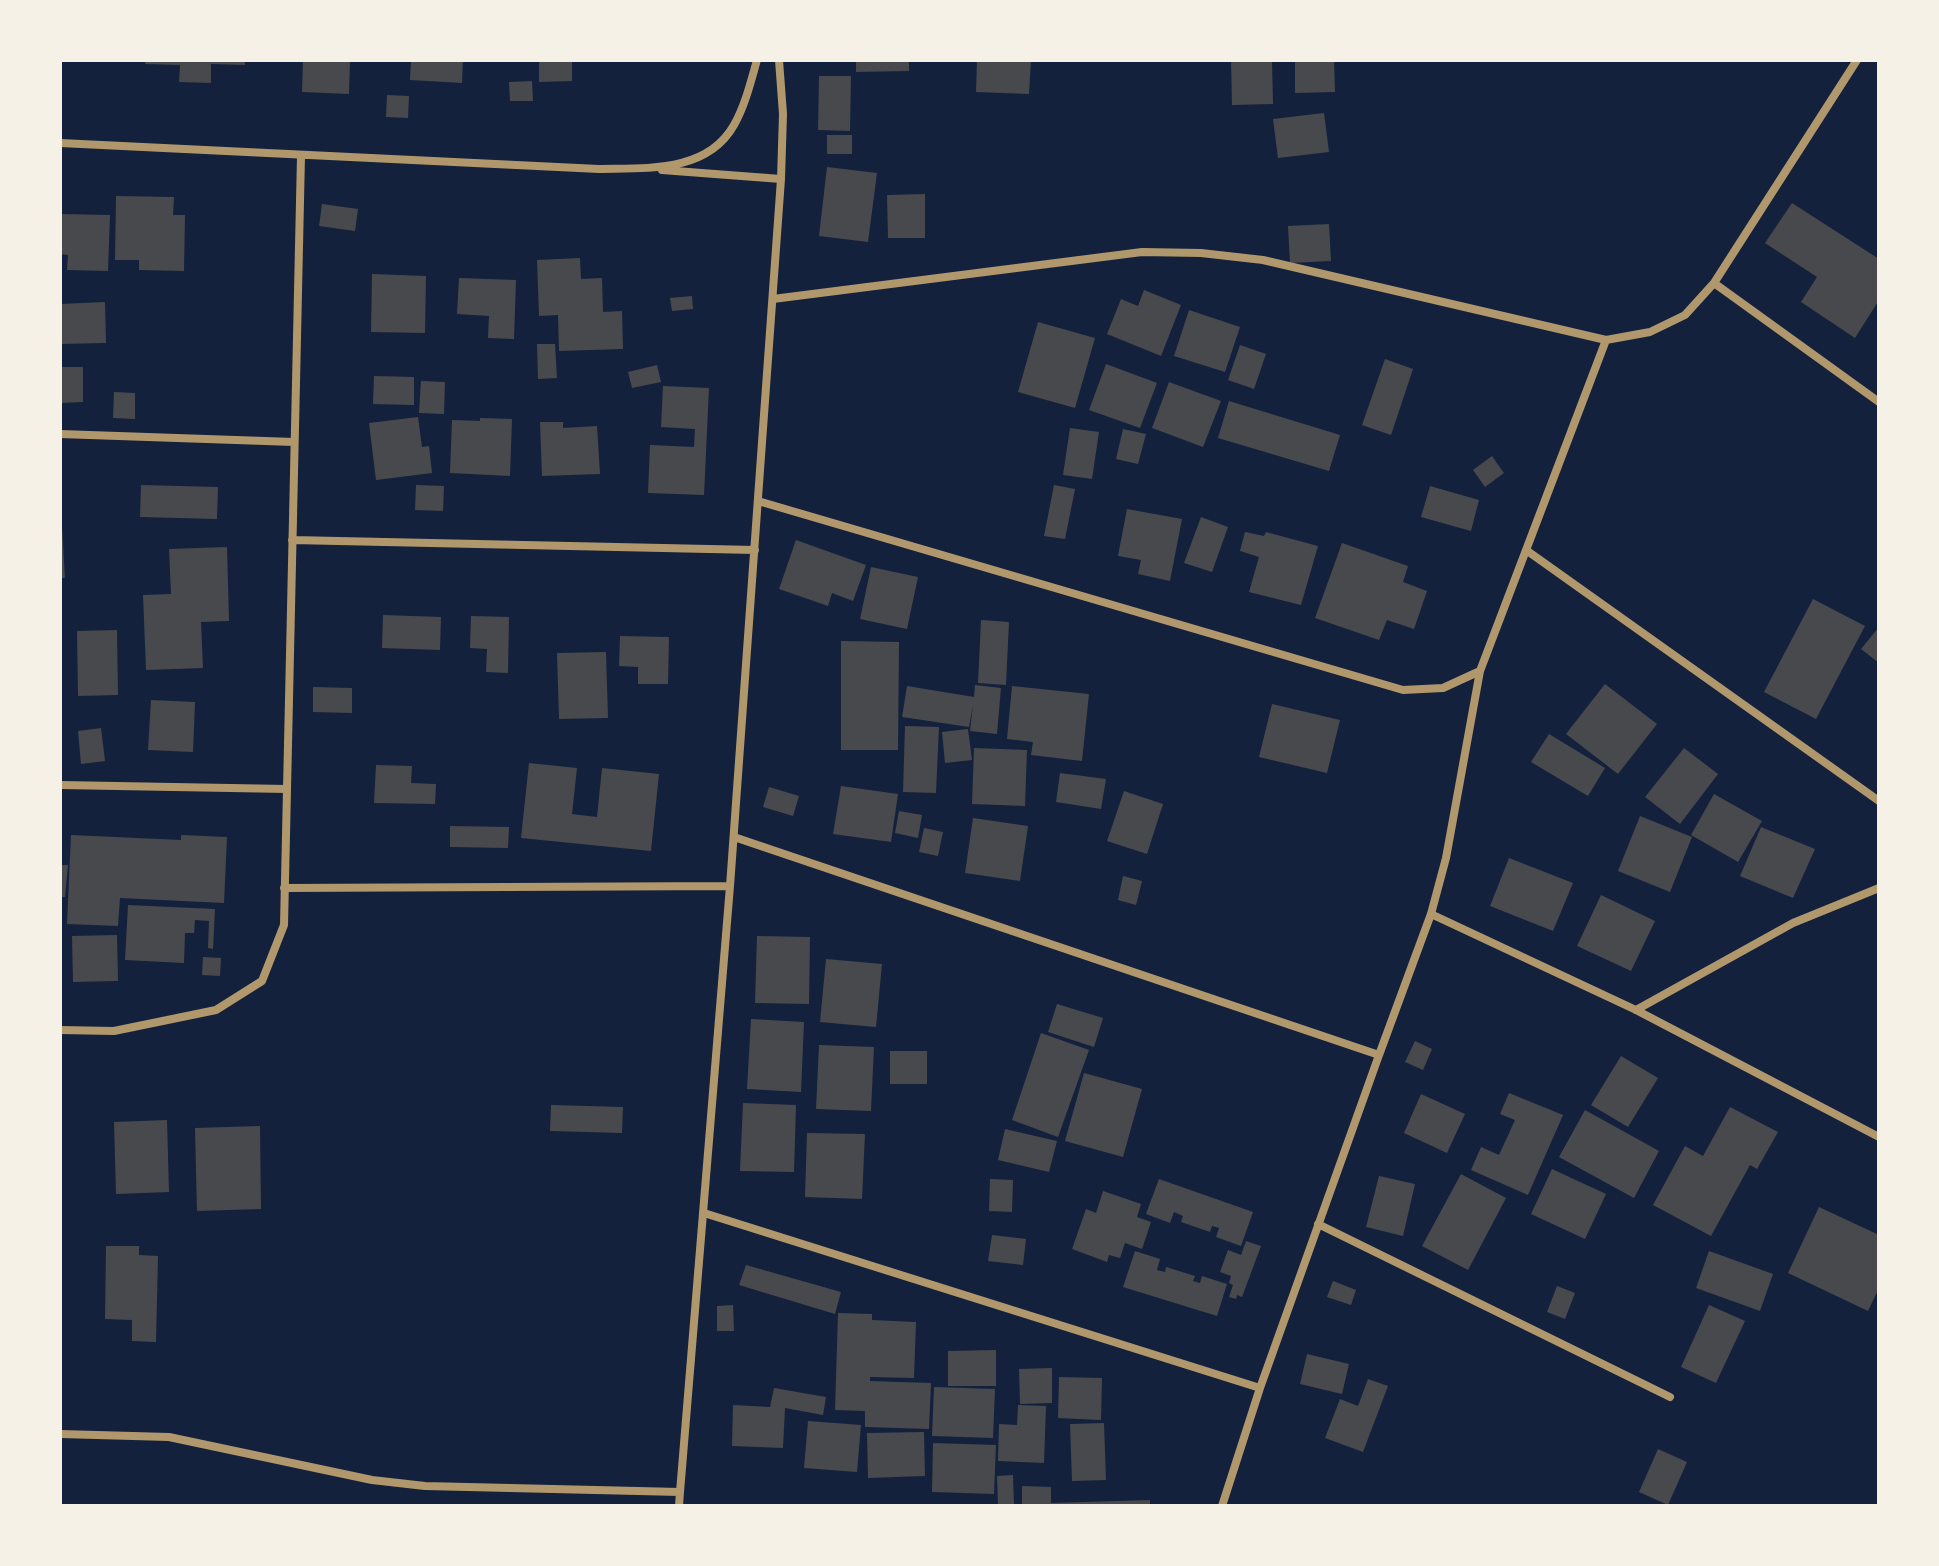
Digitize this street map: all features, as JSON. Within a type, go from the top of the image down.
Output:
[{"type":"street","points":[[642,169],[683,164],[713,150],[734,125],[757,60]]},
{"type":"street","points":[[679,1506],[734,837],[773,299],[783,114],[779,60]]},
{"type":"street","points":[[773,299],[1142,252],[1201,253],[1263,260],[1606,340],[1650,332],[1685,315],[1714,283],[1857,60]]},
{"type":"street","points":[[60,143],[642,169],[781,179]]},
{"type":"street","points":[[60,1030],[114,1031],[216,1010],[262,981],[284,925],[301,156]]},
{"type":"street","points":[[1714,283],[1879,402]]},
{"type":"street","points":[[1222,1506],[1260,1388],[1431,914],[1455,818],[1480,671],[1606,340]]},
{"type":"street","points":[[60,434],[294,442]]},
{"type":"street","points":[[758,501],[1403,690],[1443,688],[1480,671]]},
{"type":"street","points":[[292,540],[755,550]]},
{"type":"street","points":[[1526,550],[1879,801]]},
{"type":"street","points":[[60,785],[287,789]]},
{"type":"street","points":[[734,837],[1379,1055]]},
{"type":"street","points":[[284,888],[730,886]]},
{"type":"street","points":[[1636,1010],[1793,923],[1879,888]]},
{"type":"street","points":[[1431,914],[1636,1010],[1879,1137]]},
{"type":"street","points":[[704,1213],[1260,1388]]},
{"type":"street","points":[[1318,1224],[1670,1397]]},
{"type":"street","points":[[60,1434],[169,1437],[360,1478],[425,1486],[680,1492]]},
{"type":"building","points":[[146,60],[245,60],[245,65],[211,64],[211,83],[179,82],[180,65],[145,64]]},
{"type":"building","points":[[303,60],[350,60],[349,94],[302,92]]},
{"type":"building","points":[[411,60],[463,60],[462,83],[410,80]]},
{"type":"building","points":[[539,60],[572,60],[572,81],[539,82]]},
{"type":"building","points":[[856,60],[909,60],[909,71],[856,72]]},
{"type":"building","points":[[977,60],[1031,60],[1029,94],[976,92]]},
{"type":"building","points":[[1231,60],[1272,60],[1273,104],[1232,105]]},
{"type":"building","points":[[1295,60],[1334,60],[1335,92],[1295,93]]},
{"type":"building","points":[[819,76],[851,76],[850,131],[818,130]]},
{"type":"building","points":[[532,81],[533,101],[510,101],[509,82]]},
{"type":"building","points":[[387,95],[409,96],[408,118],[386,117]]},
{"type":"building","points":[[1324,113],[1329,152],[1278,158],[1273,119]]},
{"type":"building","points":[[827,135],[852,135],[852,154],[827,154]]},
{"type":"building","points":[[827,167],[877,173],[868,242],[819,236]]},
{"type":"building","points":[[925,194],[925,238],[888,238],[887,195]]},
{"type":"building","points":[[116,196],[174,197],[173,215],[185,215],[184,271],[139,270],[139,260],[115,260]]},
{"type":"building","points":[[1792,203],[1879,259],[1879,300],[1855,338],[1801,302],[1817,277],[1765,243]]},
{"type":"building","points":[[322,204],[358,209],[355,231],[319,226]]},
{"type":"building","points":[[60,214],[110,215],[108,271],[67,270],[68,255],[60,254]]},
{"type":"building","points":[[1329,224],[1331,261],[1290,263],[1288,226]]},
{"type":"building","points":[[580,258],[581,279],[602,278],[603,312],[622,311],[623,349],[559,351],[558,315],[539,316],[537,260]]},
{"type":"building","points":[[372,274],[426,276],[425,333],[371,332]]},
{"type":"building","points":[[459,278],[516,280],[514,339],[488,338],[489,316],[457,314]]},
{"type":"building","points":[[1144,290],[1181,305],[1161,356],[1107,334],[1121,299],[1138,306]]},
{"type":"building","points":[[692,296],[693,309],[672,311],[670,298]]},
{"type":"building","points":[[105,302],[106,343],[60,344],[60,304]]},
{"type":"building","points":[[1189,310],[1240,327],[1225,372],[1174,356]]},
{"type":"building","points":[[1038,322],[1095,338],[1075,408],[1018,392]]},
{"type":"building","points":[[537,344],[555,344],[557,378],[538,379]]},
{"type":"building","points":[[1240,345],[1266,354],[1254,389],[1228,380]]},
{"type":"building","points":[[1385,359],[1413,369],[1391,435],[1362,425]]},
{"type":"building","points":[[1106,364],[1157,383],[1140,428],[1089,410]]},
{"type":"building","points":[[657,365],[661,382],[632,388],[628,372]]},
{"type":"building","points":[[60,367],[83,367],[83,402],[60,403]]},
{"type":"building","points":[[374,376],[414,377],[414,405],[373,404]]},
{"type":"building","points":[[421,381],[445,382],[444,414],[419,413]]},
{"type":"building","points":[[1169,382],[1221,401],[1203,447],[1152,428]]},
{"type":"building","points":[[663,386],[709,388],[704,495],[648,493],[650,445],[694,447],[695,429],[661,427]]},
{"type":"building","points":[[114,392],[135,393],[135,419],[113,418]]},
{"type":"building","points":[[1229,401],[1340,435],[1329,471],[1218,438]]},
{"type":"building","points":[[418,417],[422,447],[429,446],[432,473],[376,480],[369,423]]},
{"type":"building","points":[[480,418],[512,419],[510,476],[450,473],[452,420],[480,421]]},
{"type":"building","points":[[540,422],[563,422],[563,428],[597,426],[600,474],[542,476]]},
{"type":"building","points":[[1070,428],[1099,432],[1092,479],[1063,475]]},
{"type":"building","points":[[1123,429],[1146,434],[1138,464],[1116,459]]},
{"type":"building","points":[[1492,456],[1504,473],[1485,487],[1473,470]]},
{"type":"building","points":[[141,485],[218,487],[217,519],[140,517]]},
{"type":"building","points":[[416,485],[444,486],[443,511],[415,510]]},
{"type":"building","points":[[1054,485],[1075,489],[1065,539],[1044,536]]},
{"type":"building","points":[[1430,486],[1479,500],[1471,531],[1421,517]]},
{"type":"building","points":[[1127,509],[1182,519],[1170,581],[1138,574],[1141,560],[1118,556]]},
{"type":"building","points":[[1201,517],[1228,527],[1212,572],[1184,563]]},
{"type":"building","points":[[62,526],[65,578],[60,578]]},
{"type":"building","points":[[1245,532],[1264,536],[1266,532],[1318,546],[1301,605],[1249,592],[1259,557],[1240,551]]},
{"type":"building","points":[[796,540],[866,565],[853,601],[832,593],[828,606],[779,589]]},
{"type":"building","points":[[1342,543],[1408,566],[1403,582],[1427,591],[1414,629],[1387,620],[1379,640],[1315,618]]},
{"type":"building","points":[[227,547],[229,621],[201,622],[203,668],[146,670],[143,595],[171,594],[169,549]]},
{"type":"building","points":[[871,567],[918,577],[907,629],[860,619]]},
{"type":"building","points":[[1813,599],[1865,626],[1816,719],[1764,692]]},
{"type":"building","points":[[383,615],[441,617],[440,650],[382,648]]},
{"type":"building","points":[[471,616],[509,617],[508,673],[486,672],[487,649],[470,648]]},
{"type":"building","points":[[981,620],[1009,622],[1006,685],[978,683]]},
{"type":"building","points":[[1879,627],[1879,663],[1861,649]]},
{"type":"building","points":[[117,630],[118,695],[78,696],[77,631]]},
{"type":"building","points":[[620,636],[669,637],[668,684],[638,684],[638,667],[619,666]]},
{"type":"building","points":[[841,641],[899,642],[898,750],[841,750]]},
{"type":"building","points":[[606,652],[608,718],[559,719],[557,653]]},
{"type":"building","points":[[1605,684],[1657,724],[1618,774],[1566,734]]},
{"type":"building","points":[[975,685],[1001,688],[997,734],[970,731],[973,705],[969,727],[902,717],[907,686],[974,697]]},
{"type":"building","points":[[1012,686],[1089,694],[1082,761],[1031,755],[1033,742],[1007,739]]},
{"type":"building","points":[[313,687],[352,688],[352,713],[313,712]]},
{"type":"building","points":[[151,700],[195,702],[193,752],[148,750]]},
{"type":"building","points":[[1272,704],[1340,720],[1327,773],[1259,757]]},
{"type":"building","points":[[905,726],[939,727],[936,793],[903,792]]},
{"type":"building","points":[[101,728],[105,761],[81,764],[78,731]]},
{"type":"building","points":[[968,729],[972,760],[945,763],[942,732]]},
{"type":"building","points":[[1549,734],[1605,768],[1588,796],[1531,762]]},
{"type":"building","points":[[974,748],[1027,750],[1025,806],[972,804]]},
{"type":"building","points":[[1684,748],[1718,774],[1680,824],[1645,797]]},
{"type":"building","points":[[529,763],[577,768],[572,814],[597,817],[602,768],[659,774],[651,851],[521,838]]},
{"type":"building","points":[[376,765],[412,766],[411,783],[436,784],[435,804],[374,803]]},
{"type":"building","points":[[1060,773],[1106,779],[1101,809],[1056,802]]},
{"type":"building","points":[[841,786],[898,794],[891,842],[833,834]]},
{"type":"building","points":[[769,787],[799,796],[793,816],[763,807]]},
{"type":"building","points":[[1124,791],[1163,804],[1147,854],[1107,841]]},
{"type":"building","points":[[1714,794],[1762,821],[1738,862],[1691,835]]},
{"type":"building","points":[[899,811],[922,815],[918,838],[895,833]]},
{"type":"building","points":[[1640,816],[1692,837],[1670,892],[1618,871]]},
{"type":"building","points":[[973,818],[1028,826],[1020,881],[965,873]]},
{"type":"building","points":[[450,826],[509,827],[508,848],[450,847]]},
{"type":"building","points":[[1761,827],[1815,849],[1793,898],[1740,876]]},
{"type":"building","points":[[924,828],[943,832],[938,856],[919,852]]},
{"type":"building","points":[[71,835],[181,840],[181,835],[227,837],[224,903],[120,898],[118,926],[67,924]]},
{"type":"building","points":[[1509,858],[1573,883],[1553,931],[1490,906]]},
{"type":"building","points":[[60,865],[68,865],[65,897],[60,897]]},
{"type":"building","points":[[1123,876],[1142,881],[1136,905],[1118,900]]},
{"type":"building","points":[[1601,895],[1655,921],[1631,971],[1577,946]]},
{"type":"building","points":[[128,905],[215,909],[213,949],[208,948],[209,921],[195,920],[194,933],[185,933],[184,963],[125,960]]},
{"type":"building","points":[[117,935],[118,981],[73,982],[72,936]]},
{"type":"building","points":[[757,936],[810,937],[809,1004],[755,1003]]},
{"type":"building","points":[[203,957],[221,958],[220,976],[202,975]]},
{"type":"building","points":[[826,959],[882,964],[876,1027],[820,1022]]},
{"type":"building","points":[[1057,1004],[1103,1018],[1094,1047],[1048,1032]]},
{"type":"building","points":[[751,1019],[804,1022],[801,1092],[747,1089]]},
{"type":"building","points":[[1041,1033],[1089,1050],[1058,1137],[1012,1120]]},
{"type":"building","points":[[1415,1041],[1432,1049],[1423,1070],[1405,1062]]},
{"type":"building","points":[[819,1045],[874,1047],[871,1111],[816,1109]]},
{"type":"building","points":[[890,1051],[927,1051],[927,1084],[890,1084]]},
{"type":"building","points":[[1621,1056],[1658,1078],[1628,1127],[1591,1105]]},
{"type":"building","points":[[1084,1073],[1142,1089],[1123,1157],[1065,1141]]},
{"type":"building","points":[[1509,1093],[1563,1115],[1528,1195],[1471,1170],[1481,1147],[1499,1155],[1515,1120],[1500,1114]]},
{"type":"building","points":[[1421,1094],[1465,1114],[1447,1153],[1404,1133]]},
{"type":"building","points":[[743,1103],[796,1105],[794,1172],[740,1171]]},
{"type":"building","points":[[551,1105],[623,1107],[622,1133],[550,1131]]},
{"type":"building","points":[[1730,1107],[1778,1132],[1757,1169],[1750,1165],[1711,1236],[1653,1205],[1685,1146],[1703,1156]]},
{"type":"building","points":[[1585,1110],[1659,1151],[1634,1198],[1559,1157]]},
{"type":"building","points":[[167,1120],[169,1192],[116,1194],[114,1122]]},
{"type":"building","points":[[260,1126],[261,1209],[197,1211],[195,1128]]},
{"type":"building","points":[[1005,1129],[1057,1141],[1049,1172],[998,1160]]},
{"type":"building","points":[[807,1133],[865,1134],[862,1199],[805,1197]]},
{"type":"building","points":[[1552,1169],[1606,1194],[1585,1239],[1531,1214]]},
{"type":"building","points":[[1461,1174],[1506,1198],[1468,1270],[1422,1246]]},
{"type":"building","points":[[1379,1176],[1415,1184],[1403,1236],[1366,1227]]},
{"type":"building","points":[[990,1179],[1013,1180],[1012,1212],[989,1211]]},
{"type":"building","points":[[1159,1179],[1253,1212],[1241,1246],[1216,1237],[1219,1228],[1212,1226],[1210,1232],[1181,1222],[1183,1216],[1174,1212],[1170,1223],[1146,1214]]},
{"type":"building","points":[[1103,1191],[1141,1204],[1137,1217],[1151,1222],[1142,1249],[1125,1243],[1120,1258],[1109,1255],[1107,1262],[1072,1249],[1086,1209],[1096,1213]]},
{"type":"building","points":[[1819,1207],[1879,1235],[1879,1288],[1868,1311],[1788,1273]]},
{"type":"building","points":[[992,1235],[1026,1239],[1023,1265],[988,1261]]},
{"type":"building","points":[[1246,1241],[1261,1246],[1242,1297],[1237,1295],[1236,1299],[1229,1297],[1233,1285],[1229,1283],[1231,1276],[1220,1272],[1228,1250],[1241,1255]]},
{"type":"building","points":[[106,1246],[139,1246],[139,1255],[158,1256],[156,1342],[132,1341],[132,1320],[105,1319]]},
{"type":"building","points":[[1135,1251],[1160,1259],[1157,1270],[1165,1272],[1166,1267],[1195,1276],[1193,1281],[1200,1283],[1202,1276],[1227,1284],[1217,1316],[1123,1287]]},
{"type":"building","points":[[1709,1251],[1773,1274],[1760,1311],[1696,1288]]},
{"type":"building","points":[[746,1265],[841,1292],[835,1314],[739,1285]]},
{"type":"building","points":[[1333,1281],[1356,1290],[1351,1305],[1327,1297]]},
{"type":"building","points":[[1557,1286],[1575,1293],[1565,1319],[1547,1312]]},
{"type":"building","points":[[733,1305],[734,1331],[717,1331],[717,1306]]},
{"type":"building","points":[[1709,1305],[1745,1321],[1716,1383],[1681,1367]]},
{"type":"building","points":[[838,1313],[872,1314],[872,1320],[916,1322],[914,1378],[870,1377],[870,1381],[931,1383],[929,1429],[865,1427],[865,1411],[835,1410]]},
{"type":"building","points":[[996,1350],[996,1386],[948,1386],[948,1351]]},
{"type":"building","points":[[1307,1354],[1349,1364],[1342,1394],[1300,1384]]},
{"type":"building","points":[[1052,1368],[1052,1403],[1020,1404],[1019,1369]]},
{"type":"building","points":[[1059,1377],[1102,1378],[1101,1420],[1058,1418]]},
{"type":"building","points":[[1368,1379],[1388,1386],[1363,1452],[1325,1438],[1340,1399],[1358,1406]]},
{"type":"building","points":[[934,1387],[995,1389],[993,1438],[932,1436]]},
{"type":"building","points":[[774,1388],[826,1397],[823,1415],[785,1408],[783,1448],[732,1446],[733,1405],[770,1407]]},
{"type":"building","points":[[1018,1405],[1046,1406],[1044,1463],[998,1461],[999,1424],[1017,1425]]},
{"type":"building","points":[[808,1421],[861,1425],[857,1472],[804,1468]]},
{"type":"building","points":[[1104,1423],[1106,1480],[1072,1481],[1070,1424]]},
{"type":"building","points":[[924,1432],[925,1476],[868,1478],[867,1433]]},
{"type":"building","points":[[933,1443],[996,1445],[994,1494],[932,1492]]},
{"type":"building","points":[[1658,1449],[1687,1462],[1668,1505],[1639,1492]]},
{"type":"building","points":[[1013,1475],[1014,1506],[998,1506],[997,1476]]},
{"type":"building","points":[[1022,1486],[1051,1487],[1051,1503],[1150,1500],[1150,1506],[1022,1506]]}]
